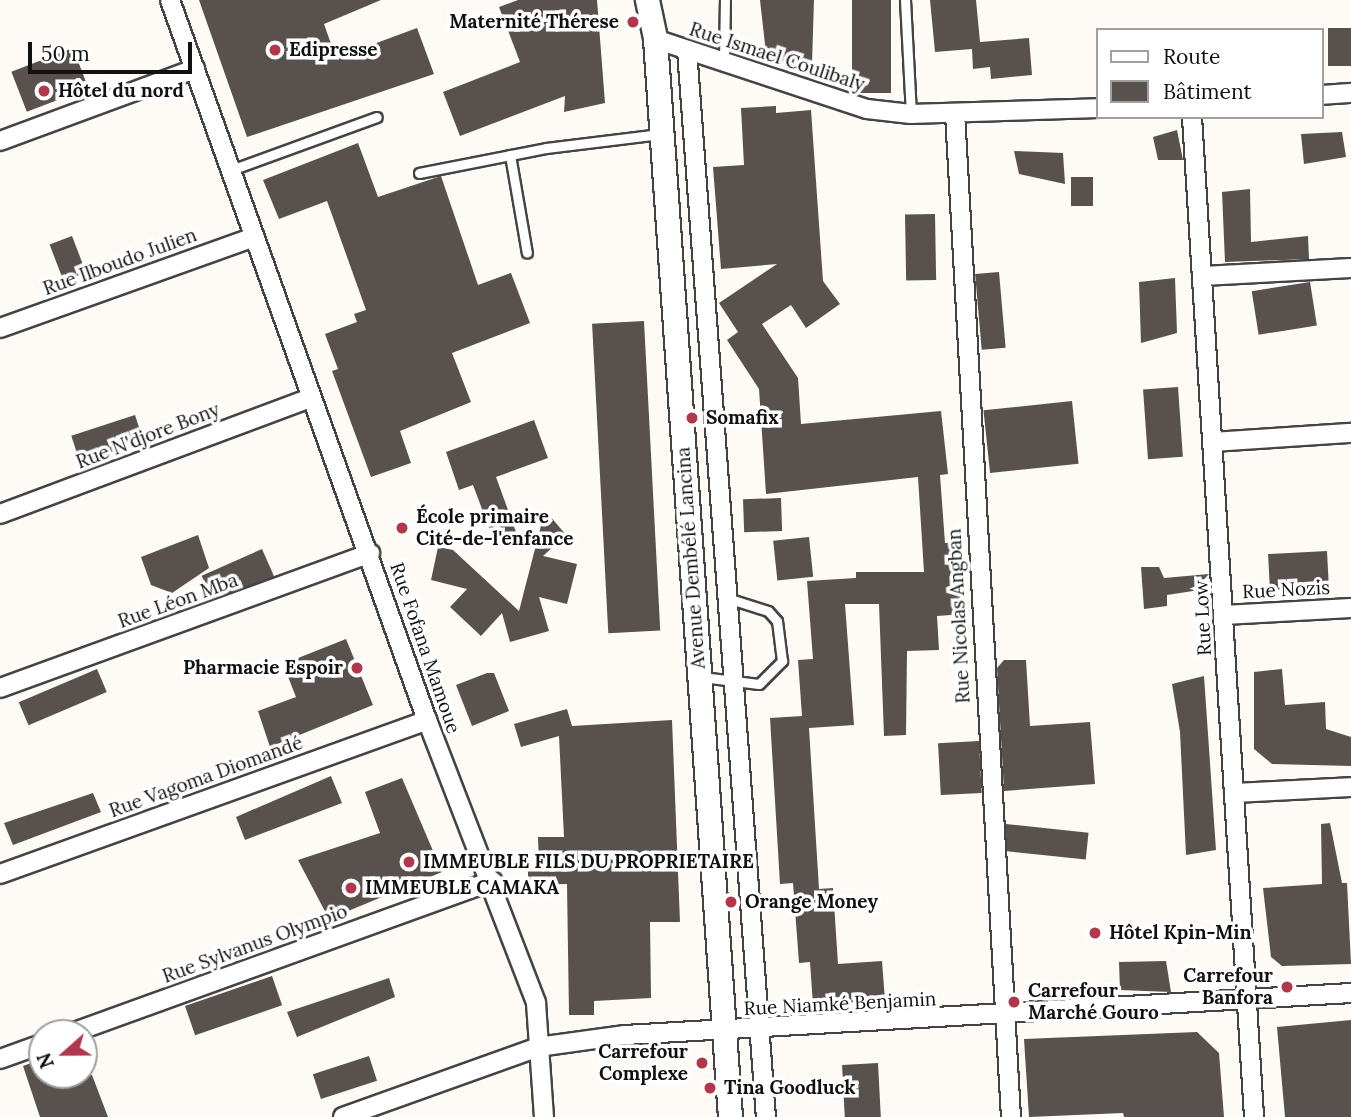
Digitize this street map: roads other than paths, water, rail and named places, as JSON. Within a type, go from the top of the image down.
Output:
[{"type":"street","name":"Rue Fofana Mamoue","points":[[170,0],[311,398],[370,553],[427,720],[492,881],[536,1003],[544,1117]]},
{"type":"street","name":"Avenue Dembélé Lancina","points":[[647,0],[655,39],[730,1117]]},
{"type":"street","points":[[655,39],[660,0]]},
{"type":"street","name":"Rue Ismael Coulibaly","points":[[655,39],[844,102],[911,114],[1096,108]]},
{"type":"street","points":[[687,50],[727,598],[763,1029],[765,1117]]},
{"type":"street","points":[[0,141],[195,69]]},
{"type":"street","points":[[1323,95],[1351,93]]},
{"type":"street","name":"Rue Nicolas Angban","points":[[955,113],[1011,1117]]},
{"type":"street","name":"Rue Low","points":[[1192,119],[1254,1117]]},
{"type":"street","name":"Rue Ilboudo Julien","points":[[0,328],[254,236]]},
{"type":"street","points":[[1203,276],[1351,268]]},
{"type":"street","name":"Rue N'djore Bony","points":[[0,514],[311,398]]},
{"type":"street","points":[[1214,442],[1351,433]]},
{"type":"street","name":"Rue Léon Mba","points":[[0,688],[370,553]]},
{"type":"street","name":"Rue Nozis","points":[[1224,615],[1351,608]]},
{"type":"street","name":"Rue Vagoma Diomandé","points":[[0,874],[427,720]]},
{"type":"street","points":[[1234,793],[1351,787]]},
{"type":"street","name":"Rue Sylvanus Olympio","points":[[98,1024],[492,881]]},
{"type":"street","name":"Rue Niamké Benjamin","points":[[352,1115],[538,1046],[725,1031],[1004,1017],[1351,993]]},
{"type":"street","points":[[0,1059],[28,1049]]},
{"type":"lane","points":[[723,63],[725,0]]},
{"type":"lane","points":[[905,0],[911,114]]},
{"type":"lane","points":[[231,170],[377,117]]},
{"type":"lane","points":[[419,173],[510,155],[662,134]]},
{"type":"lane","points":[[510,155],[527,253]]},
{"type":"lane","points":[[699,677],[759,684],[782,661],[783,638],[768,611],[727,598]]},
{"type":"place","name":"Maternité Thérese","points":[[633,22]]},
{"type":"place","name":"Edipresse","points":[[275,50]]},
{"type":"place","name":"Hôtel du nord","points":[[44,91]]},
{"type":"place","name":"Somafix","points":[[692,418]]},
{"type":"place","name":"École primaire Cité-de-l'enfance","points":[[402,528]]},
{"type":"place","name":"Pharmacie Espoir","points":[[357,668]]},
{"type":"place","name":"IMMEUBLE FILS DU PROPRIETAIRE","points":[[409,862]]},
{"type":"place","name":"IMMEUBLE CAMAKA","points":[[351,888]]},
{"type":"place","name":"Orange Money","points":[[731,902]]},
{"type":"place","name":"Hôtel Kpin-Min","points":[[1095,933]]},
{"type":"place","name":"Carrefour Banfora","points":[[1287,987]]},
{"type":"place","name":"Carrefour Marché Gouro","points":[[1014,1002]]},
{"type":"place","name":"Carrefour Complexe","points":[[702,1063]]},
{"type":"place","name":"Tina Goodluck","points":[[710,1088]]}]
